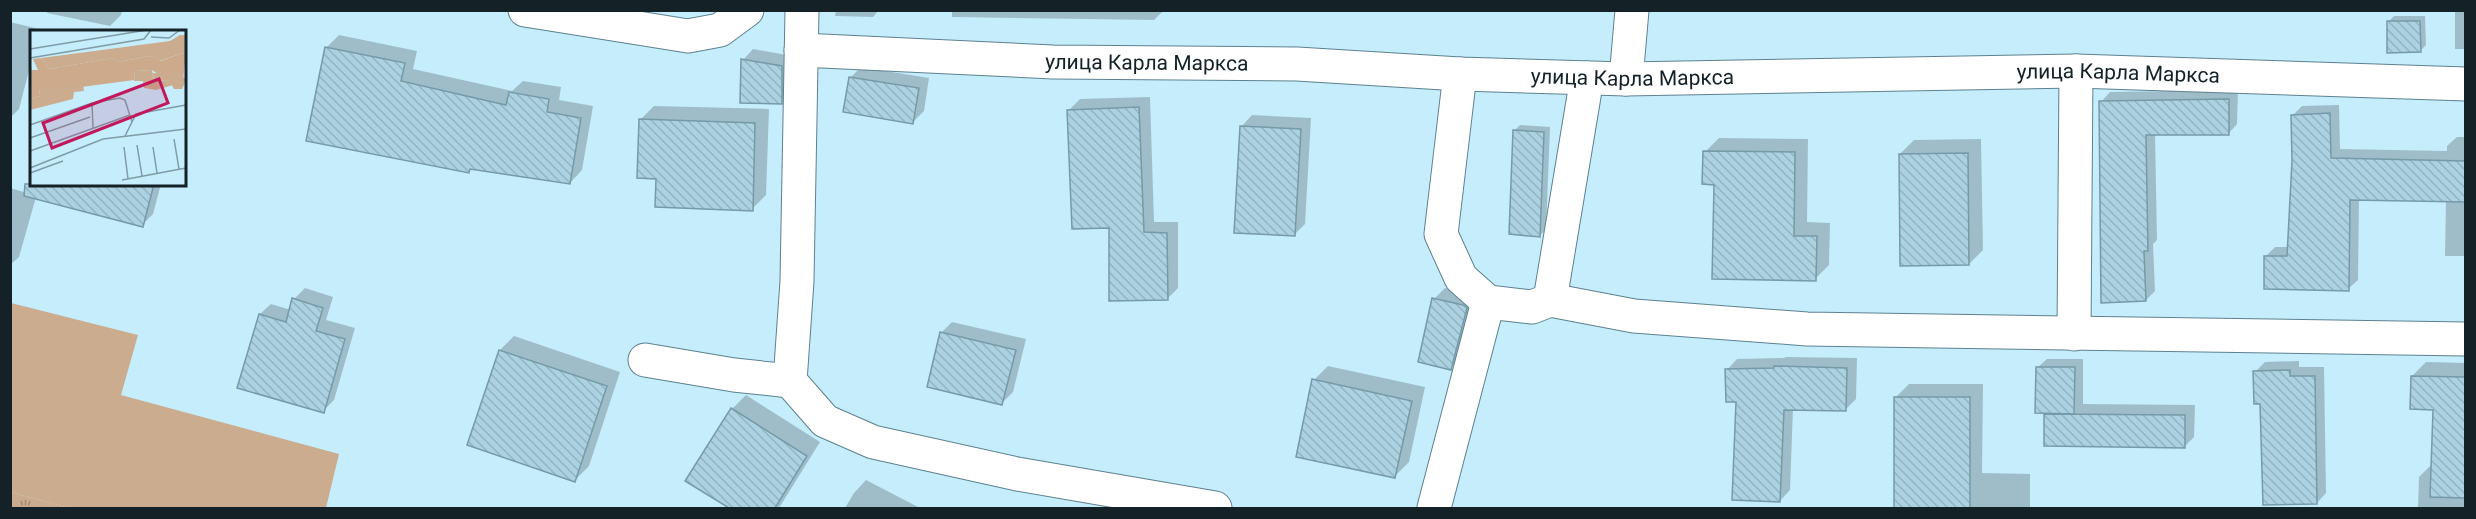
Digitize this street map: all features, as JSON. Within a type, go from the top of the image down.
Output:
[{"type":"street","points":[[525,10],[688,36],[720,30],[747,10]]},
{"type":"street","points":[[790,381],[797,281],[802,10]]},
{"type":"street","points":[[1626,79],[1632,10]]},
{"type":"street","name":"улица Карла Маркса","points":[[801,50],[1053,62],[1297,64],[1460,74],[1626,79],[2076,71],[2466,84]]},
{"type":"street","points":[[2074,334],[2076,71]]},
{"type":"street","points":[[1460,74],[1441,234],[1461,278],[1488,302],[1532,307],[1550,300],[1634,316],[1807,329],[2466,339]]},
{"type":"street","points":[[1550,300],[1587,78]]},
{"type":"street","points":[[1434,508],[1488,302]]},
{"type":"street","points":[[645,360],[734,375],[790,381],[825,421],[873,442],[1017,474],[1215,508]]},
{"type":"green space","points":[[11,303],[138,335],[121,395],[339,454],[326,508],[69,508],[11,492]]},
{"type":"green space","points":[[11,492],[69,508],[11,508]]},
{"type":"building","points":[[2387,21],[2420,21],[2421,52],[2387,53]]},
{"type":"building","points":[[325,47],[405,63],[401,81],[506,105],[509,92],[549,99],[547,112],[581,118],[570,184],[470,169],[469,173],[306,141]]},
{"type":"building","points":[[741,59],[782,66],[782,104],[740,103]]},
{"type":"building","points":[[849,77],[919,88],[913,124],[843,112]]},
{"type":"building","points":[[2229,99],[2229,135],[2146,135],[2148,251],[2144,251],[2146,301],[2101,303],[2099,101]]},
{"type":"building","points":[[1139,107],[1144,232],[1167,233],[1168,300],[1109,301],[1109,228],[1072,229],[1067,110]]},
{"type":"building","points":[[2330,113],[2331,158],[2466,161],[2466,202],[2350,200],[2349,291],[2264,289],[2264,256],[2287,256],[2292,161],[2291,115]]},
{"type":"building","points":[[639,119],[755,123],[753,211],[655,207],[656,179],[637,178]]},
{"type":"building","points":[[1240,126],[1301,129],[1295,236],[1234,233]]},
{"type":"building","points":[[1513,130],[1544,132],[1540,237],[1509,234]]},
{"type":"building","points":[[1703,151],[1795,152],[1794,236],[1817,236],[1816,281],[1712,279],[1714,185],[1702,184]]},
{"type":"building","points":[[1968,153],[1969,265],[1900,266],[1899,154]]},
{"type":"building","points":[[25,184],[30,184],[30,186],[153,186],[143,227],[24,196]]},
{"type":"building","points":[[292,298],[323,308],[316,331],[345,339],[324,413],[237,388],[259,314],[286,322]]},
{"type":"building","points":[[1432,298],[1467,308],[1451,370],[1418,362]]},
{"type":"building","points":[[940,332],[1016,350],[1002,405],[927,387]]},
{"type":"building","points":[[499,350],[607,386],[575,482],[467,445]]},
{"type":"building","points":[[1774,366],[1847,368],[1846,411],[1784,410],[1780,502],[1732,500],[1736,402],[1726,402],[1725,369],[1774,368]]},
{"type":"building","points":[[2036,367],[2075,367],[2074,414],[2035,413]]},
{"type":"building","points":[[2290,370],[2290,376],[2315,376],[2317,504],[2263,505],[2260,404],[2254,404],[2253,371]]},
{"type":"building","points":[[2411,376],[2466,377],[2466,498],[2430,497],[2433,410],[2410,409]]},
{"type":"building","points":[[1312,379],[1412,401],[1395,478],[1296,457]]},
{"type":"building","points":[[1894,397],[1970,397],[1970,508],[1894,508]]},
{"type":"building","points":[[731,408],[807,456],[775,508],[729,508],[685,481]]},
{"type":"building","points":[[2044,414],[2185,415],[2185,448],[2044,446]]}]
